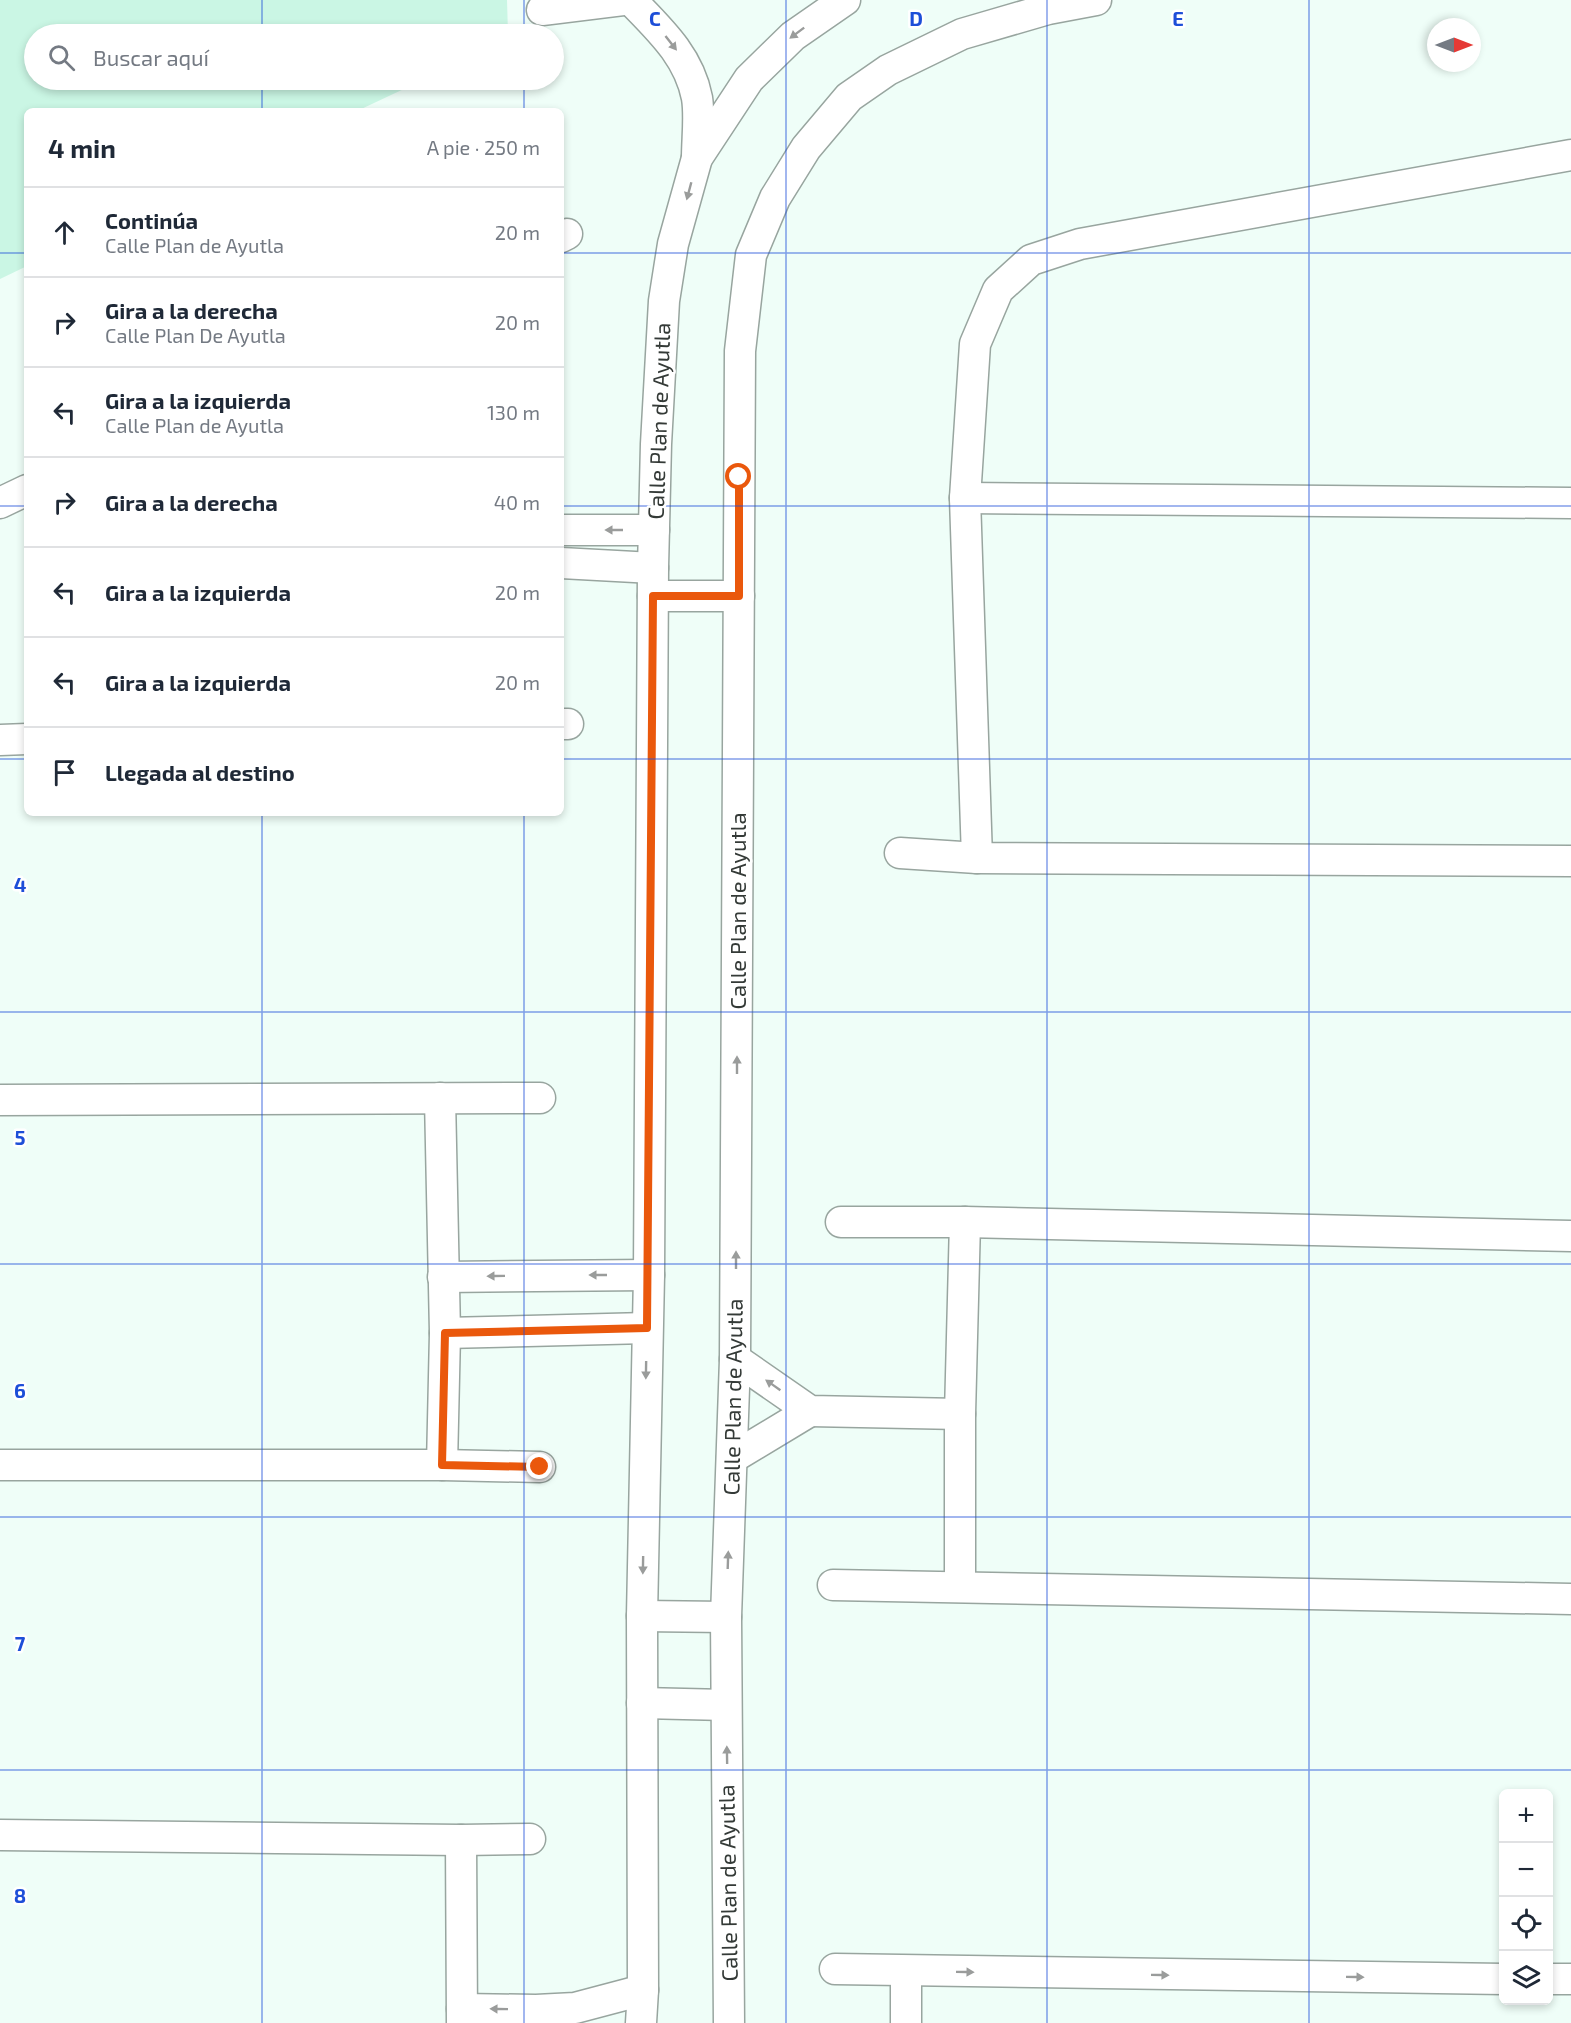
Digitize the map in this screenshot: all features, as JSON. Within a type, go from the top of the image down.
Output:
[{"type":"street","points":[[542,10],[623,0]]},
{"type":"street","points":[[631,0],[662,31],[684,60],[697,98],[698,158]]},
{"type":"street","name":"Calle Plan de Ayutla","points":[[641,2023],[643,1990],[642,1616],[649,1275],[653,582],[657,432],[664,301],[673,244],[698,158],[749,79],[793,36],[845,0]]},
{"type":"street","name":"Calle Plan de Ayutla","points":[[729,2023],[726,1617],[735,1359],[740,351],[751,255],[775,198],[806,148],[849,97],[888,70],[962,34],[1048,9],[1096,0]]},
{"type":"street","points":[[976,858],[965,498],[975,344],[998,290],[1031,260],[1080,244],[1571,155]]},
{"type":"street","points":[[0,503],[24,491]]},
{"type":"street","points":[[965,498],[1571,503]]},
{"type":"street","points":[[564,530],[654,530]]},
{"type":"street","points":[[564,564],[653,582],[739,596]]},
{"type":"street","points":[[0,740],[24,739]]},
{"type":"street","points":[[900,854],[976,858],[1571,861]]},
{"type":"street","points":[[440,1098],[445,1333],[442,1465]]},
{"type":"street","points":[[0,1100],[540,1098]]},
{"type":"street","points":[[841,1222],[965,1222],[1571,1236]]},
{"type":"street","points":[[960,1586],[960,1414],[965,1222]]},
{"type":"street","points":[[443,1277],[649,1275]]},
{"type":"street","points":[[445,1333],[647,1328]]},
{"type":"street","points":[[735,1359],[810,1411]]},
{"type":"street","points":[[732,1458],[810,1411],[960,1414]]},
{"type":"street","points":[[0,1465],[540,1467]]},
{"type":"street","points":[[833,1585],[1571,1599]]},
{"type":"street","points":[[642,1616],[726,1617]]},
{"type":"street","points":[[642,1702],[726,1705]]},
{"type":"street","points":[[0,1835],[530,1839]]},
{"type":"street","points":[[461,1840],[462,2016],[536,2010],[576,2015],[643,1990]]},
{"type":"street","points":[[835,1969],[906,1972],[1499,1978]]},
{"type":"street","points":[[906,1972],[906,2023]]},
{"type":"street","points":[[1553,1979],[1571,1979]]},
{"type":"green space","points":[[0,0],[507,0],[508,24],[24,24],[24,90],[402,90],[363,108],[24,108],[24,267],[0,279]]},
{"type":"route","points":[[540,1467],[442,1465],[445,1333],[647,1328],[653,596],[739,596],[739,477]]}]
